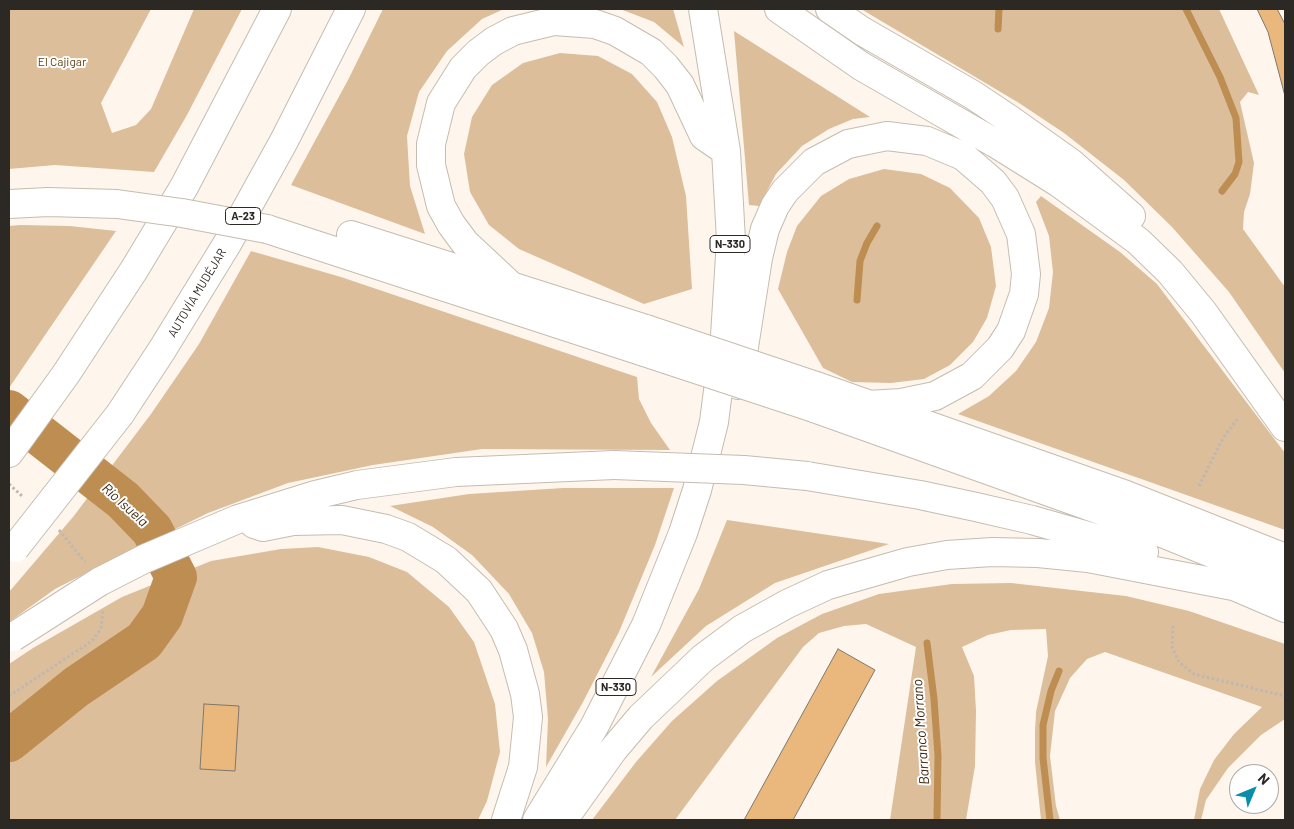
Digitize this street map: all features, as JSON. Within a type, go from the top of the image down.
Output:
[{"type":"highway","points":[[9,453],[66,374],[129,278],[184,187],[277,9]]},
{"type":"highway","name":"AUTOVÍA MUDÉJAR","points":[[12,552],[120,414],[162,350],[232,235],[284,141],[351,9]]},
{"type":"highway","name":"N-330","points":[[537,820],[594,727],[646,625],[684,533],[714,422],[724,346],[731,240],[726,151],[703,9]]},
{"type":"highway","points":[[779,9],[861,66],[995,143],[1059,183],[1123,229],[1170,272],[1203,312],[1285,427]]},
{"type":"highway","points":[[830,9],[862,31],[973,95],[1070,163],[1124,209],[1142,228],[1159,251],[1170,272]]},
{"type":"highway","points":[[510,285],[465,243],[451,224],[437,192],[431,165],[431,144],[441,104],[463,68],[494,41],[513,31],[554,21],[595,24],[615,31],[651,52],[666,67],[680,85],[704,136],[726,151]]},
{"type":"highway","points":[[714,422],[735,400],[758,258],[765,229],[775,206],[786,190],[814,162],[848,144],[888,136],[927,141],[963,156],[994,182],[1005,198],[1021,234],[1025,264],[1024,294],[1011,331],[1000,348],[972,376],[935,396],[901,402],[866,405]]},
{"type":"highway","points":[[9,204],[48,202],[117,204],[182,213],[268,229],[340,252],[645,340],[815,397],[1285,583]]},
{"type":"highway","points":[[268,229],[336,231],[510,285],[645,340]]},
{"type":"highway","points":[[815,397],[866,405],[1126,495],[1285,558]]},
{"type":"highway","points":[[11,639],[99,582],[144,559],[238,519],[315,495],[402,478],[509,468],[614,465],[735,469],[807,476],[920,495],[1032,520],[1142,552],[1238,587],[1285,608]]},
{"type":"highway","points":[[238,519],[263,527],[320,520],[364,523],[386,529],[408,537],[446,560],[479,592],[504,629],[513,650],[525,694],[528,717],[523,767],[506,820]]},
{"type":"highway","points":[[563,820],[613,750],[635,724],[703,658],[742,629],[787,604],[828,585],[908,562],[947,556],[1001,552],[1088,558],[1238,587]]},
{"type":"path","points":[[1199,486],[1219,446],[1239,417]]},
{"type":"path","points":[[1173,626],[1172,647],[1179,662],[1194,674],[1285,696]]},
{"type":"green space","name":"El Cajigar","points":[[9,9],[151,9],[101,103],[112,133],[136,125],[151,109],[194,9],[242,9],[187,115],[154,172],[55,165],[9,169]]},
{"type":"green space","points":[[383,9],[504,9],[482,19],[447,51],[419,92],[407,136],[410,186],[425,234],[291,185],[348,80]]},
{"type":"green space","points":[[620,9],[673,9],[684,47],[654,22]]},
{"type":"green space","points":[[861,9],[1219,9],[1259,95],[1248,92],[1240,102],[1254,163],[1250,194],[1244,212],[1243,229],[1285,287],[1285,373],[1229,292],[1172,227],[1124,180],[1064,133],[1019,103]]},
{"type":"green space","points":[[734,31],[870,117],[853,119],[829,129],[802,146],[776,174],[759,206],[749,205]]},
{"type":"green space","points":[[560,53],[598,56],[632,74],[657,102],[672,137],[686,196],[692,289],[644,304],[519,249],[489,225],[470,192],[464,154],[472,117],[492,85],[523,63]]},
{"type":"green space","points":[[884,169],[921,174],[950,188],[979,218],[991,247],[996,286],[987,318],[973,342],[950,365],[924,379],[891,383],[852,382],[823,368],[778,289],[787,252],[797,226],[821,196],[849,179]]},
{"type":"green space","points":[[1041,196],[1120,252],[1157,284],[1285,453],[1285,530],[958,414],[989,396],[1016,371],[1036,342],[1049,308],[1053,272],[1049,236],[1036,202]]},
{"type":"green space","points":[[9,226],[70,226],[116,231],[9,388]]},
{"type":"green space","points":[[251,251],[341,277],[637,377],[639,399],[651,423],[670,450],[482,449],[373,465],[288,483],[208,513],[110,561],[55,589],[9,622],[9,592],[73,517],[151,414],[199,344]]},
{"type":"green space","points":[[563,488],[674,488],[655,545],[619,632],[583,702],[546,767],[548,719],[544,672],[532,633],[509,594],[472,555],[433,527],[390,506],[469,494]]},
{"type":"green space","points":[[727,520],[889,544],[775,583],[706,626],[651,677],[699,589]]},
{"type":"green space","points":[[318,547],[369,557],[407,572],[449,607],[474,642],[495,704],[500,752],[487,801],[478,820],[9,820],[9,664],[33,648],[122,597],[211,561],[281,549]]},
{"type":"green space","points":[[1011,583],[1126,596],[1189,611],[1285,644],[1285,719],[1261,735],[1232,764],[1229,764],[1229,767],[1206,800],[1201,820],[1194,820],[1200,789],[1214,760],[1234,734],[1262,707],[1105,652],[1087,659],[1070,678],[1055,711],[1050,756],[1056,806],[1060,820],[1041,820],[1035,762],[1035,732],[1036,712],[1048,656],[1046,629],[1011,630],[988,635],[962,647],[974,676],[976,711],[975,766],[966,820],[890,820],[916,647],[866,624],[844,626],[819,633],[803,647],[675,820],[592,820],[636,762],[672,721],[717,681],[777,638],[822,614],[879,594],[952,584]]},
{"type":"building","points":[[1257,9],[1277,9],[1285,24],[1285,96],[1268,32]]},
{"type":"building","points":[[838,649],[875,670],[793,820],[744,820]]},
{"type":"building","points":[[204,704],[239,706],[235,771],[200,769]]},
{"type":"waterway","name":"Barranco Morrano","points":[[998,29],[999,9]]},
{"type":"waterway","points":[[1186,9],[1220,77],[1236,118],[1239,162],[1235,174],[1222,191]]},
{"type":"waterway","name":"Barranco Morrano","points":[[857,300],[860,261],[867,243],[877,226]]},
{"type":"waterway","name":"Río Isuela","points":[[9,411],[123,500],[152,530],[176,577],[162,616],[144,641],[76,687],[9,741]]},
{"type":"waterway","name":"Barranco Morrano","points":[[927,643],[934,699],[938,756],[937,820]]},
{"type":"waterway","points":[[1050,820],[1043,758],[1043,725],[1051,691],[1059,671]]}]
